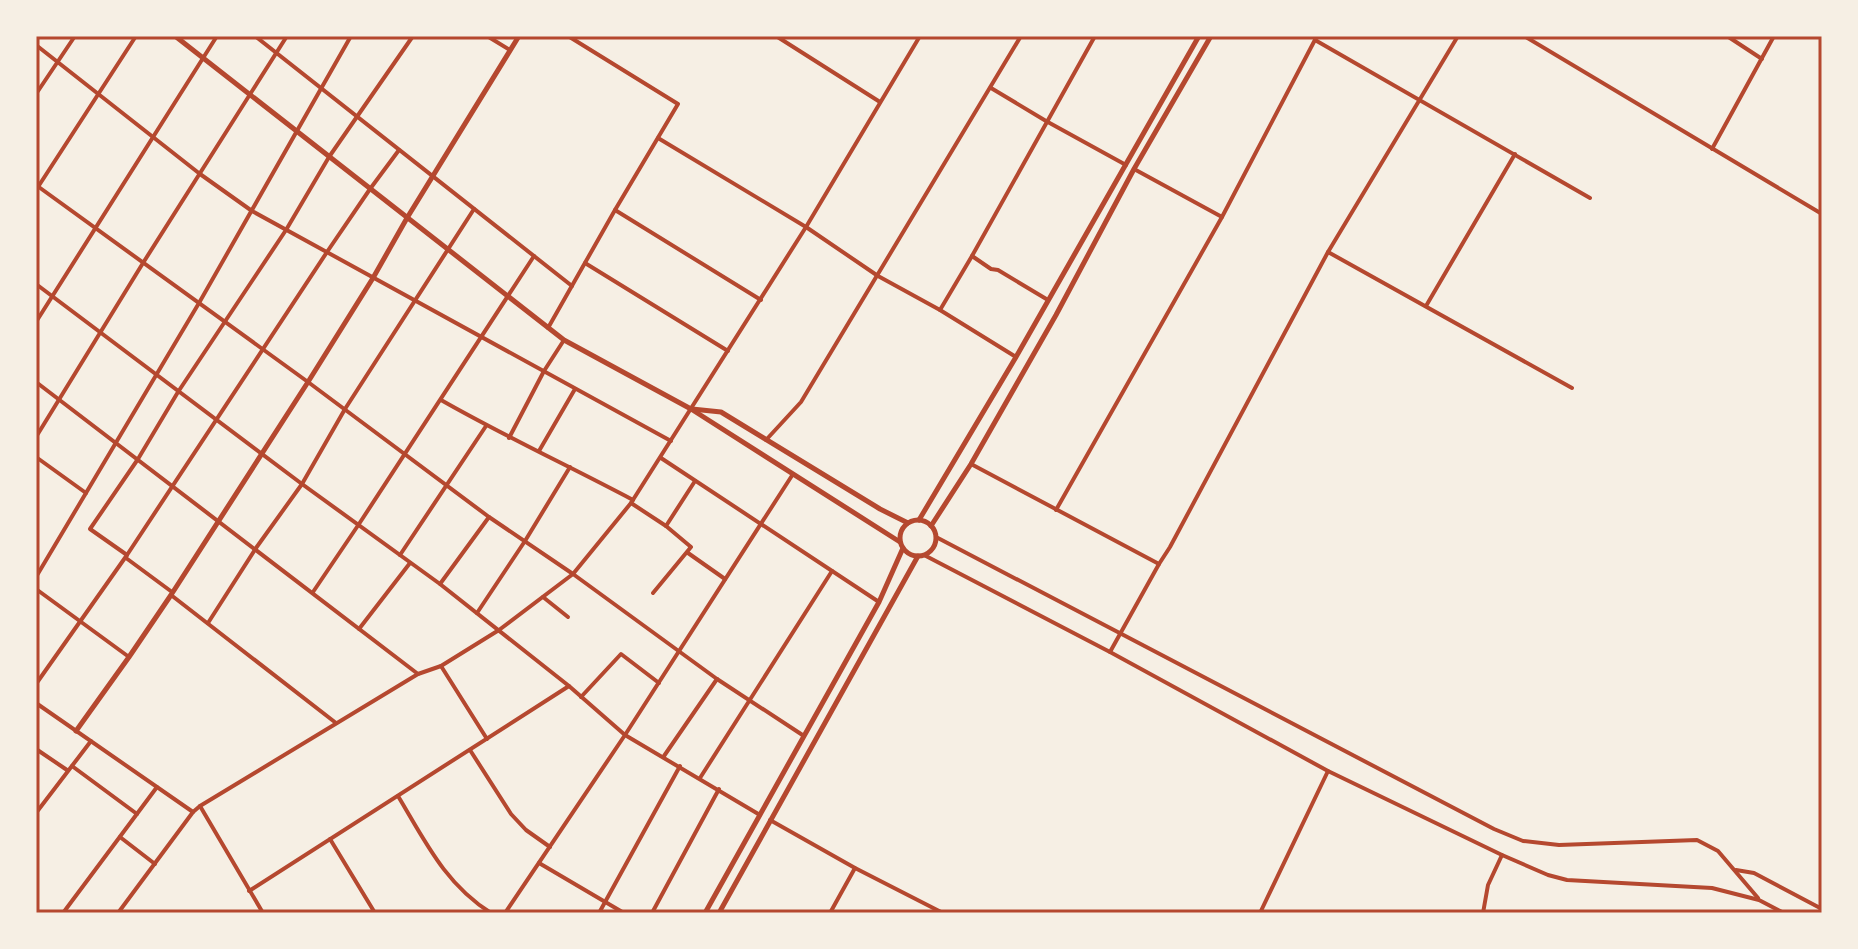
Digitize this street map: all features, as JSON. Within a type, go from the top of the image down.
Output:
[{"type":"street","points":[[36,94],[75,36]]},
{"type":"street","points":[[136,36],[37,187],[489,517],[717,679],[804,736]]},
{"type":"street","points":[[175,36],[564,340],[691,409],[902,545],[907,552],[921,556],[1110,652],[1328,771],[1548,875],[1567,880],[1712,888],[1759,900],[1784,913]]},
{"type":"street","points":[[36,322],[217,36]]},
{"type":"street","points":[[255,36],[572,286]]},
{"type":"street","points":[[36,437],[287,36]]},
{"type":"street","points":[[36,577],[199,303],[351,36]]},
{"type":"street","points":[[336,723],[90,529],[286,230],[329,157],[413,36]]},
{"type":"street","points":[[487,36],[510,50]]},
{"type":"street","points":[[76,731],[172,593],[308,382],[519,36]]},
{"type":"street","points":[[548,328],[678,104],[568,36]]},
{"type":"street","points":[[776,36],[880,102]]},
{"type":"street","points":[[118,913],[200,806],[418,674],[441,666],[499,630],[573,574],[632,502],[761,300],[920,36]]},
{"type":"street","points":[[766,440],[801,402],[1021,36]]},
{"type":"street","points":[[940,310],[1095,36]]},
{"type":"street","points":[[931,526],[971,464],[1211,36]]},
{"type":"street","points":[[1110,652],[1170,547],[1328,252],[1458,36]]},
{"type":"street","points":[[1524,36],[1822,214]]},
{"type":"street","points":[[1727,36],[1762,59]]},
{"type":"street","points":[[1712,149],[1774,36]]},
{"type":"street","points":[[919,520],[1016,357],[1197,37]]},
{"type":"street","points":[[1056,510],[1222,217],[1316,38],[1590,198]]},
{"type":"street","points":[[36,45],[252,211],[671,441]]},
{"type":"street","points":[[991,88],[1126,165]]},
{"type":"street","points":[[658,138],[806,227],[878,276],[1016,357]]},
{"type":"street","points":[[36,684],[126,556],[327,252],[399,150]]},
{"type":"street","points":[[1426,306],[1515,154]]},
{"type":"street","points":[[1134,169],[1222,217]]},
{"type":"street","points":[[208,623],[302,484],[345,409],[474,209]]},
{"type":"street","points":[[615,210],[761,300]]},
{"type":"street","points":[[1328,252],[1572,388]]},
{"type":"street","points":[[312,592],[534,256]]},
{"type":"street","points":[[972,256],[1048,300]]},
{"type":"street","points":[[585,263],[728,351]]},
{"type":"street","points":[[36,284],[440,584],[569,686],[625,735],[760,815]]},
{"type":"street","points":[[509,438],[564,340]]},
{"type":"street","points":[[36,382],[418,674]]},
{"type":"street","points":[[539,451],[575,389]]},
{"type":"street","points":[[441,400],[509,438],[571,466],[632,502],[691,547],[653,593]]},
{"type":"street","points":[[691,409],[721,412],[908,523]]},
{"type":"street","points":[[400,555],[486,426]]},
{"type":"street","points":[[36,457],[86,493]]},
{"type":"street","points":[[660,458],[879,602]]},
{"type":"street","points":[[971,464],[1159,564]]},
{"type":"street","points":[[477,613],[571,466]]},
{"type":"street","points":[[505,913],[625,735],[793,474]]},
{"type":"street","points":[[666,526],[695,481]]},
{"type":"street","points":[[440,584],[489,517]]},
{"type":"street","points":[[705,913],[879,602],[902,545],[901,531],[908,523],[919,520],[931,526],[936,537],[1494,829],[1523,841],[1559,845],[1697,840],[1718,851],[1759,900]]},
{"type":"street","points":[[719,913],[921,556],[933,548],[936,537]]},
{"type":"street","points":[[687,552],[725,579]]},
{"type":"street","points":[[359,629],[410,563]]},
{"type":"street","points":[[700,778],[832,571]]},
{"type":"street","points":[[36,589],[129,657]]},
{"type":"street","points":[[543,597],[568,617]]},
{"type":"street","points":[[581,697],[621,654],[659,683]]},
{"type":"street","points":[[441,666],[487,739]]},
{"type":"street","points":[[664,756],[717,679]]},
{"type":"street","points":[[249,891],[569,686]]},
{"type":"street","points":[[36,703],[193,812]]},
{"type":"street","points":[[36,813],[91,741]]},
{"type":"street","points":[[36,749],[70,768],[137,814]]},
{"type":"street","points":[[470,750],[511,814],[526,830],[550,847]]},
{"type":"street","points":[[599,913],[680,766]]},
{"type":"street","points":[[1260,913],[1328,771]]},
{"type":"street","points":[[63,913],[157,787]]},
{"type":"street","points":[[652,913],[719,789]]},
{"type":"street","points":[[398,796],[455,885],[491,913]]},
{"type":"street","points":[[200,806],[263,913]]},
{"type":"street","points":[[770,820],[943,913]]},
{"type":"street","points":[[120,837],[155,864]]},
{"type":"street","points":[[330,839],[375,913]]},
{"type":"street","points":[[1483,913],[1488,885],[1502,855]]},
{"type":"street","points":[[539,863],[624,913]]},
{"type":"street","points":[[830,913],[855,868]]},
{"type":"street","points":[[1734,870],[1754,873],[1822,909]]}]
